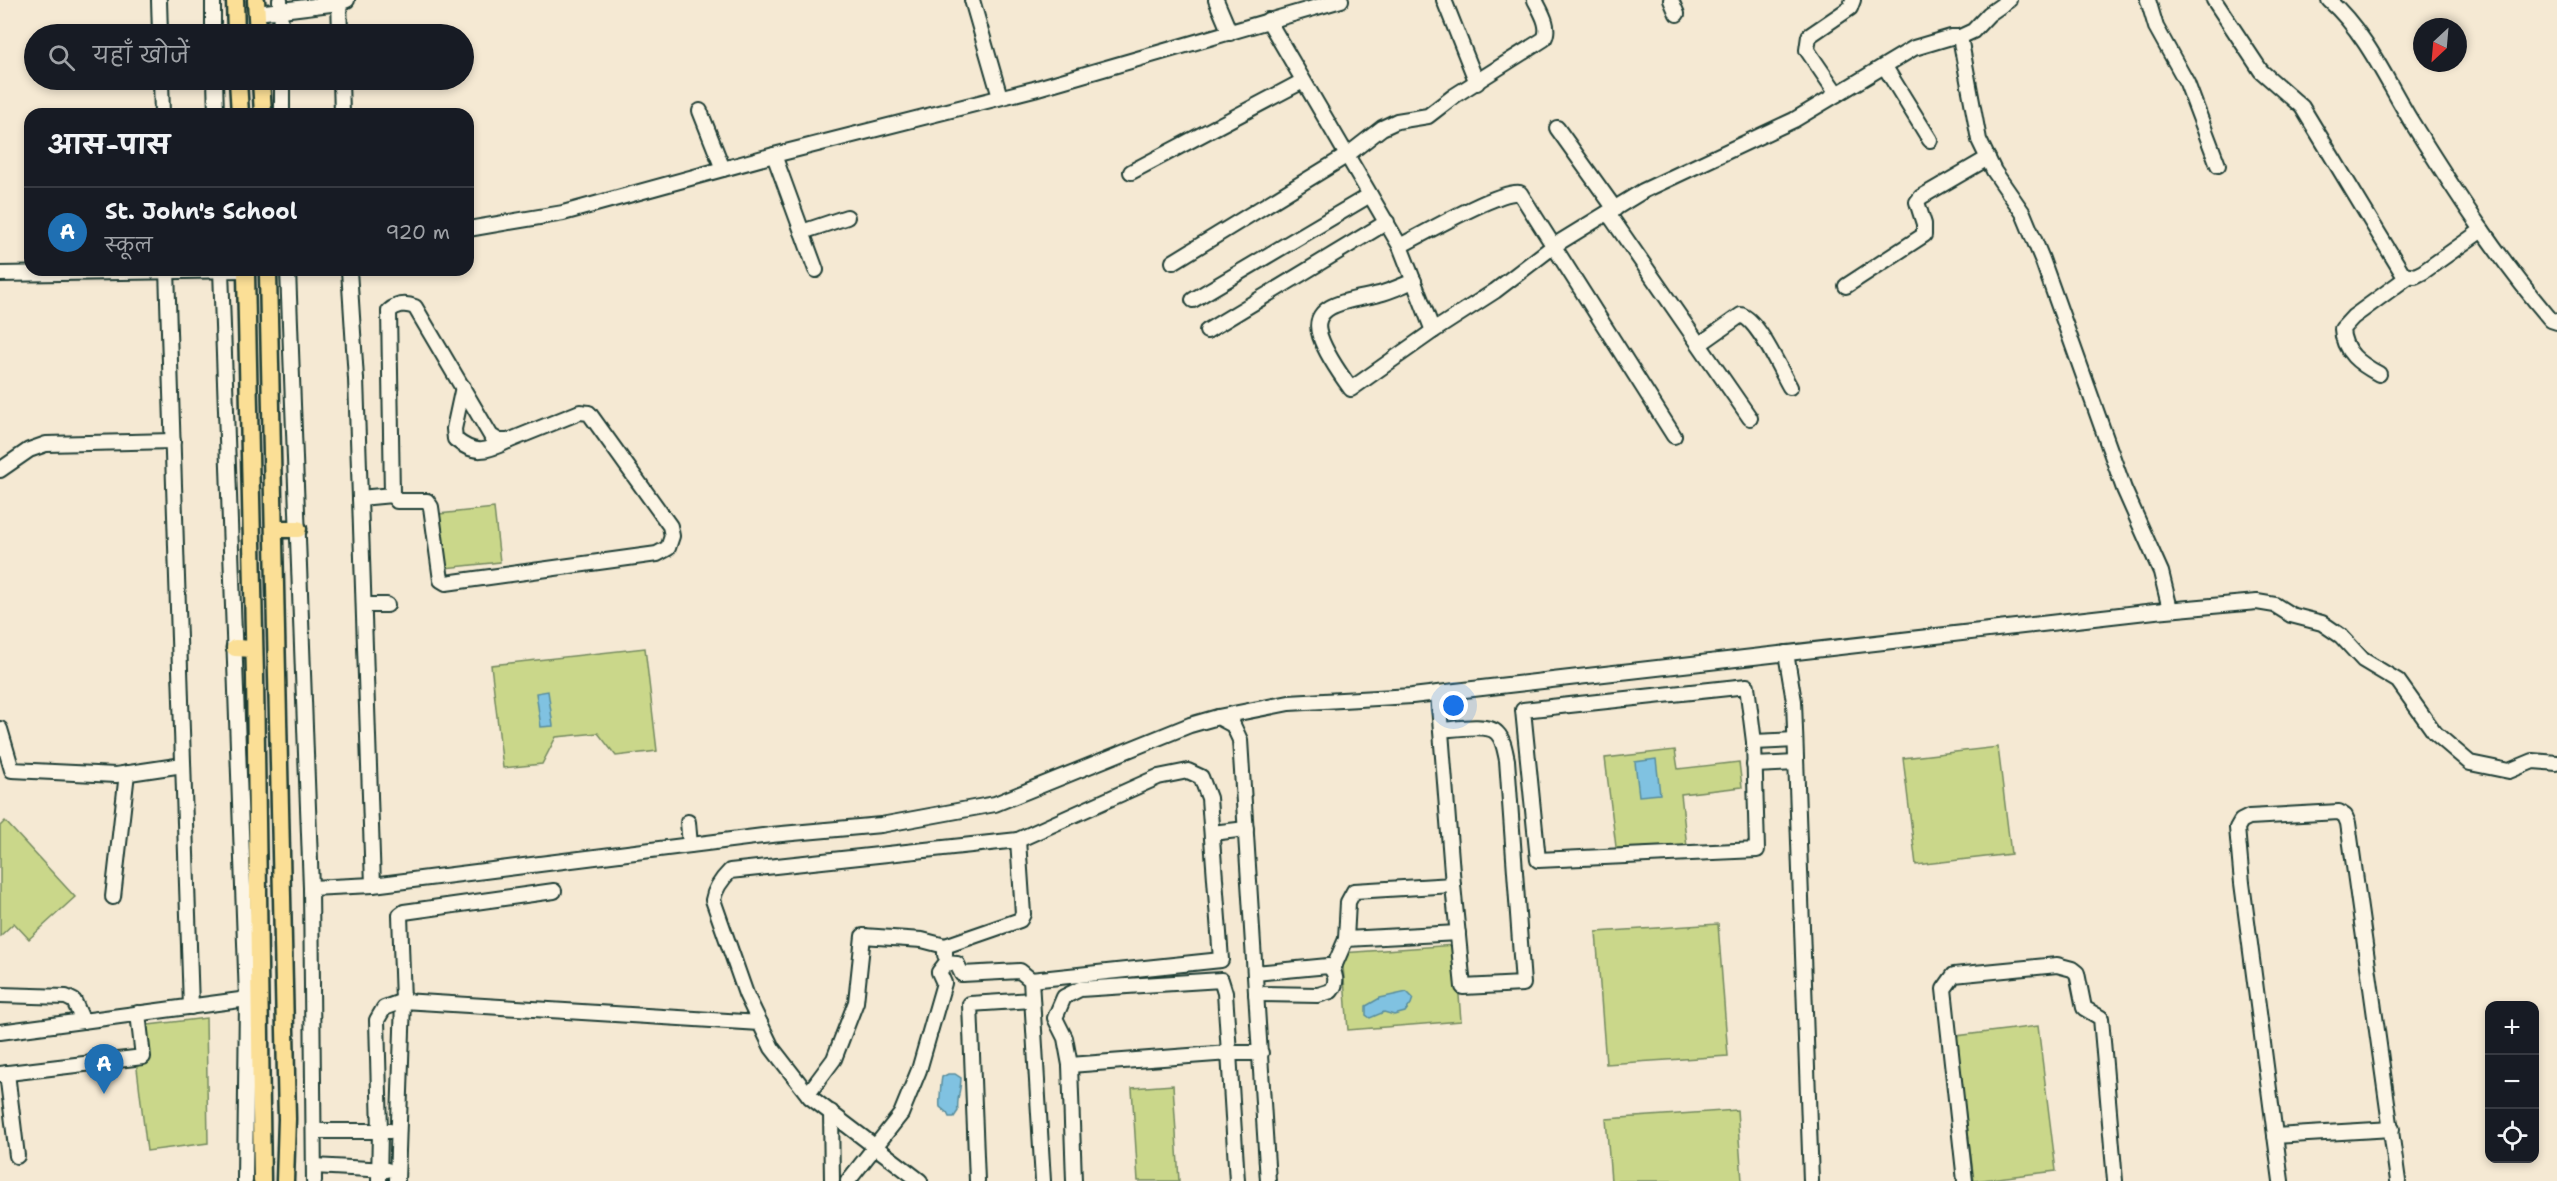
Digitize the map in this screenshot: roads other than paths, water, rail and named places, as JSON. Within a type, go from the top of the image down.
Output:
[{"type":"main road","points":[[235,0],[236,24]]},
{"type":"main road","points":[[256,7],[257,24]]},
{"type":"main road","points":[[239,90],[240,108]]},
{"type":"main road","points":[[262,90],[263,108]]},
{"type":"main road","points":[[243,276],[254,649],[254,998],[262,1181]]},
{"type":"main road","points":[[271,276],[287,1108],[285,1181]]},
{"type":"main road","points":[[275,529],[298,529]]},
{"type":"main road","points":[[235,648],[254,649]]},
{"type":"street","points":[[159,0],[160,24]]},
{"type":"street","points":[[213,0],[213,24]]},
{"type":"street","points":[[972,0],[1000,97]]},
{"type":"street","points":[[1216,0],[1230,33]]},
{"type":"street","points":[[474,228],[563,213],[774,155],[1045,86],[1341,0]]},
{"type":"street","points":[[1444,0],[1477,82]]},
{"type":"street","points":[[1173,262],[1346,156],[1382,128],[1396,121],[1428,116],[1454,96],[1544,39],[1548,33],[1535,0]]},
{"type":"street","points":[[1671,0],[1677,14]]},
{"type":"street","points":[[1837,94],[1807,50],[1806,43],[1809,36],[1850,8],[1853,0]]},
{"type":"street","points":[[1414,280],[1381,294],[1332,306],[1323,314],[1319,322],[1320,335],[1350,389],[1495,291],[1555,245],[1643,191],[1794,120],[1914,48],[1951,37],[1960,37],[1973,31],[1989,14],[2009,0]]},
{"type":"street","points":[[2148,0],[2156,27],[2187,83],[2218,165]]},
{"type":"street","points":[[2214,0],[2261,71],[2302,107],[2399,268],[2409,276]]},
{"type":"street","points":[[2329,0],[2359,32],[2411,120],[2482,230],[2519,282],[2552,320],[2557,322]]},
{"type":"street","points":[[256,7],[342,1],[341,24]]},
{"type":"street","points":[[280,5],[281,24]]},
{"type":"street","points":[[1269,20],[1400,246],[1433,331]]},
{"type":"street","points":[[1960,37],[1979,140],[1994,171],[2023,213],[2042,259],[2124,489],[2161,572],[2170,609]]},
{"type":"street","points":[[1885,67],[1930,140]]},
{"type":"street","points":[[1131,172],[1303,81]]},
{"type":"street","points":[[161,90],[162,108]]},
{"type":"street","points":[[215,90],[216,108]]},
{"type":"street","points":[[282,90],[282,108]]},
{"type":"street","points":[[341,90],[342,108]]},
{"type":"street","points":[[700,111],[723,170]]},
{"type":"street","points":[[1557,128],[1750,418]]},
{"type":"street","points":[[774,155],[816,270]]},
{"type":"street","points":[[1846,286],[1923,235],[1924,224],[1917,202],[1921,197],[1988,158]]},
{"type":"street","points":[[1400,246],[1493,200],[1515,192],[1522,195],[1674,436]]},
{"type":"street","points":[[1193,300],[1370,195]]},
{"type":"street","points":[[802,232],[847,217]]},
{"type":"street","points":[[1208,331],[1387,222]]},
{"type":"street","points":[[2379,374],[2354,358],[2342,329],[2353,317],[2409,276],[2423,272],[2482,230]]},
{"type":"street","points":[[0,274],[24,274]]},
{"type":"street","points":[[167,276],[191,1006]]},
{"type":"street","points":[[221,276],[235,648],[254,998],[245,1181]]},
{"type":"street","points":[[288,276],[311,888],[314,1181]]},
{"type":"street","points":[[349,276],[360,498],[373,885]]},
{"type":"street","points":[[463,387],[453,429],[455,438],[466,448],[481,450],[493,448],[580,411],[589,413],[670,526],[672,536],[668,548],[657,554],[446,583],[441,580],[431,507],[427,501],[397,501],[392,495],[389,311],[395,306],[408,304],[415,307],[463,387],[491,436],[499,441],[508,441]]},
{"type":"street","points":[[1700,344],[1732,320],[1741,315],[1745,316],[1755,326],[1790,387]]},
{"type":"street","points":[[0,470],[29,450],[46,444],[173,441]]},
{"type":"street","points":[[360,498],[392,495]]},
{"type":"street","points":[[311,888],[373,885],[690,845],[881,825],[996,804],[1190,725],[1289,703],[1438,693],[2170,609],[2257,602],[2275,605],[2291,615],[2322,623],[2341,636],[2363,660],[2398,681],[2435,733],[2470,763],[2478,767],[2510,771],[2533,761],[2557,763]]},
{"type":"street","points":[[364,605],[387,605]]},
{"type":"street","points":[[1786,653],[1794,701],[1811,1181]]},
{"type":"street","points":[[1747,686],[1754,742],[1757,850],[1538,860],[1523,710],[1747,686]]},
{"type":"street","points":[[1438,693],[1453,885],[1463,987],[1523,984],[1507,760],[1502,741],[1489,727],[1441,730]]},
{"type":"street","points":[[1218,717],[1233,725],[1240,740],[1268,1181]]},
{"type":"street","points":[[0,729],[12,770],[127,773],[183,765]]},
{"type":"street","points":[[1754,742],[1795,740]]},
{"type":"street","points":[[1754,765],[1796,763]]},
{"type":"street","points":[[920,1181],[808,1094],[772,1048],[746,994],[713,900],[722,878],[730,871],[1018,840],[1158,777],[1188,771],[1201,777],[1209,798],[1221,960],[1031,980],[1020,971],[962,974]]},
{"type":"street","points":[[112,897],[127,773]]},
{"type":"street","points":[[2281,1181],[2242,883],[2237,828],[2241,821],[2249,817],[2339,812],[2345,816],[2348,823],[2398,1181]]},
{"type":"street","points":[[688,822],[690,845]]},
{"type":"street","points":[[1212,833],[1245,829]]},
{"type":"street","points":[[808,1094],[834,1059],[856,1002],[863,936],[922,940],[945,946],[1020,920],[1023,914],[1018,840]]},
{"type":"street","points":[[1333,969],[1346,939],[1348,902],[1354,891],[1453,885]]},
{"type":"street","points":[[314,1166],[397,1176],[403,1001],[399,918],[401,913],[554,891]]},
{"type":"street","points":[[1346,939],[1458,933]]},
{"type":"street","points":[[848,1181],[901,1114],[915,1081],[944,982],[939,972],[946,963],[945,946]]},
{"type":"street","points":[[946,963],[957,964],[962,974]]},
{"type":"street","points":[[1255,973],[1320,965],[1328,966],[1335,974],[1335,987],[1327,993],[1256,994]]},
{"type":"street","points":[[1965,1181],[1944,989],[1954,975],[2058,965],[2078,973],[2084,1008],[2101,1018],[2115,1181]]},
{"type":"street","points":[[944,982],[955,984],[962,974]]},
{"type":"street","points":[[1031,980],[1042,1181]]},
{"type":"street","points":[[1074,1181],[1070,1065],[1065,1038],[1055,1018],[1064,997],[1080,989],[1221,980],[1225,993],[1237,1181]]},
{"type":"street","points":[[0,995],[66,997],[74,1001],[83,1021]]},
{"type":"street","points":[[0,1032],[254,998]]},
{"type":"street","points":[[977,1181],[969,1004],[1032,999]]},
{"type":"street","points":[[379,1175],[381,1131],[377,1020],[384,1008],[403,1001],[760,1023]]},
{"type":"street","points":[[17,1156],[3,1073],[143,1057],[138,1013]]},
{"type":"street","points":[[1070,1065],[1229,1053],[1261,1053]]},
{"type":"street","points":[[831,1112],[831,1181]]},
{"type":"street","points":[[2275,1136],[2392,1129]]},
{"type":"street","points":[[314,1131],[397,1131]]},
{"type":"water","points":[[548,691],[553,726],[541,727],[536,693]]},
{"type":"water","points":[[1656,759],[1660,794],[1639,796],[1635,762]]},
{"type":"water","points":[[1407,992],[1413,998],[1405,1012],[1394,1015],[1384,1012],[1370,1018],[1366,1015],[1366,1006],[1380,998]]},
{"type":"water","points":[[955,1074],[961,1078],[958,1111],[954,1117],[949,1117],[940,1107],[942,1077]]},
{"type":"place","name":"St. John's School","points":[[104,1094]]}]
